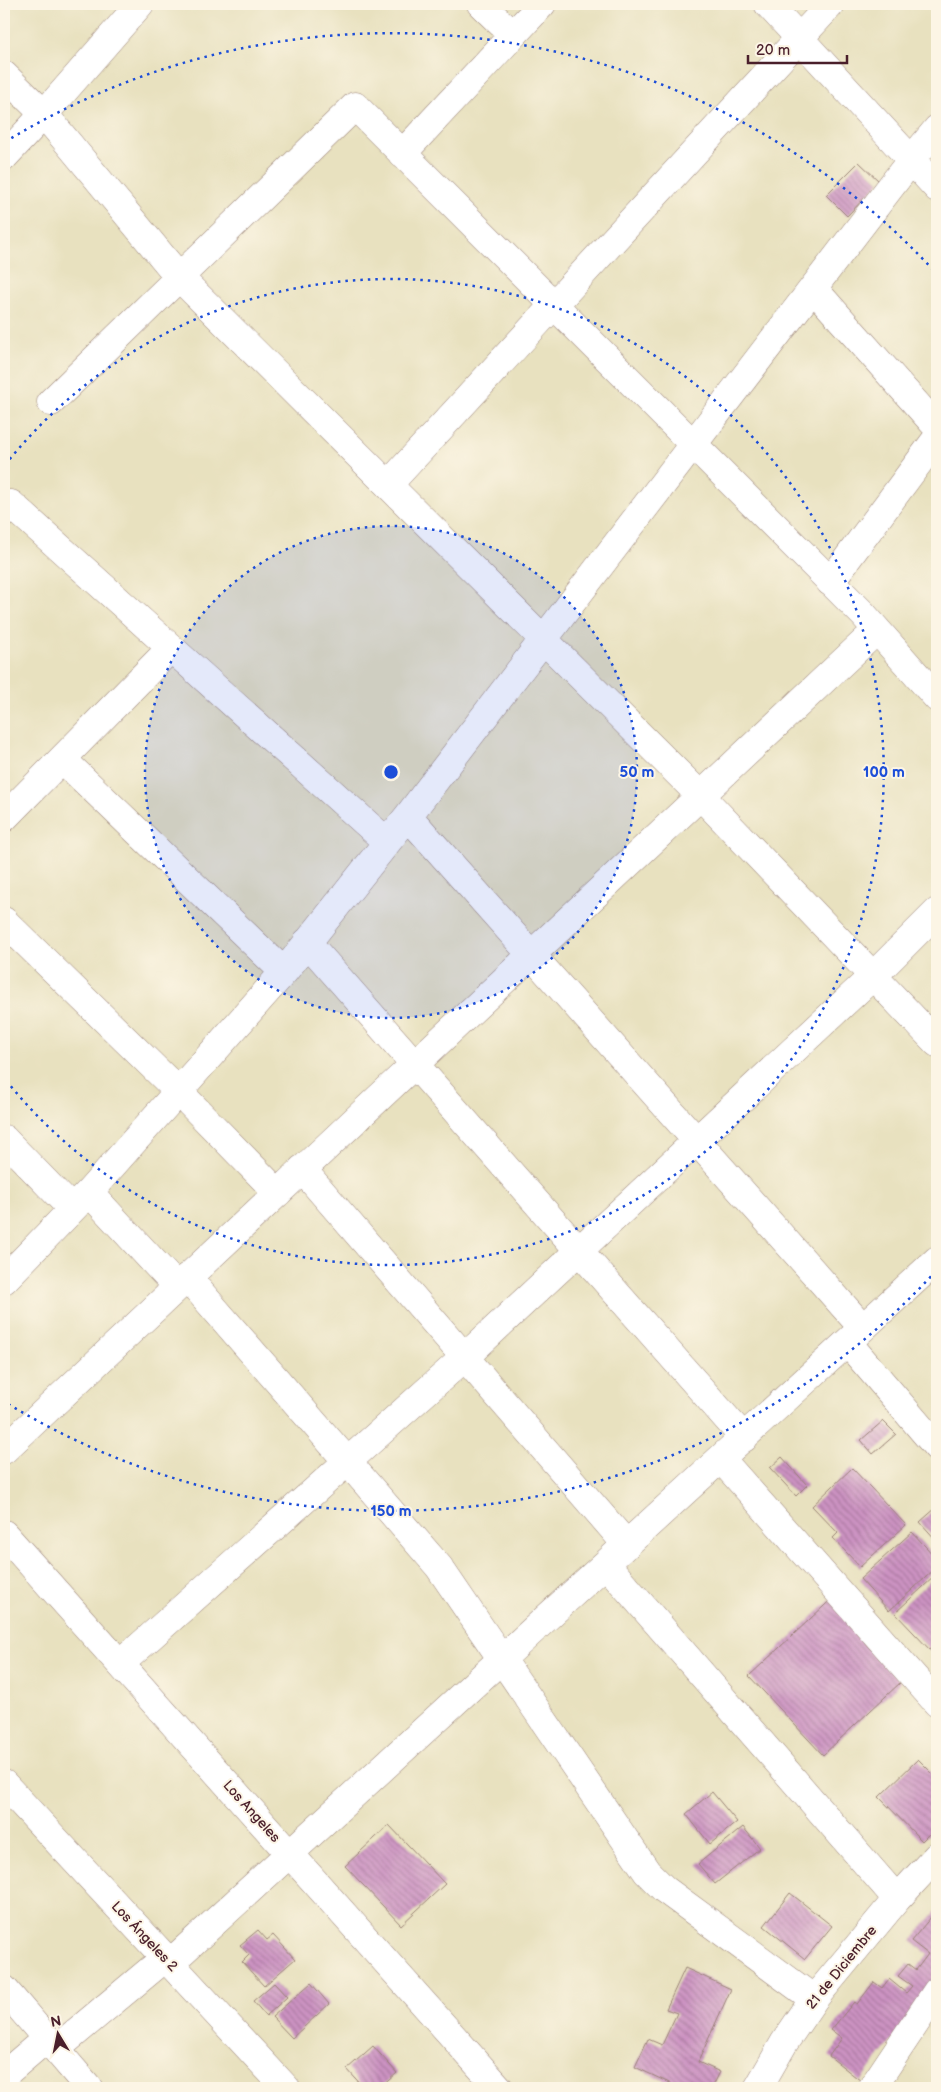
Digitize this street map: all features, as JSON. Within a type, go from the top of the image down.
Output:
[{"type":"street","points":[[4,156],[44,114],[140,4]]},
{"type":"street","points":[[481,4],[513,35]]},
{"type":"street","points":[[402,154],[542,4]]},
{"type":"street","points":[[768,4],[937,188]]},
{"type":"street","points":[[388,485],[831,4]]},
{"type":"street","points":[[4,75],[44,114],[180,278],[700,796],[937,1043]]},
{"type":"street","points":[[51,402],[355,106],[830,582],[877,630],[937,698]]},
{"type":"street","points":[[4,1280],[80,1201],[284,972],[408,816],[912,159],[937,129]]},
{"type":"street","points":[[813,288],[937,427]]},
{"type":"street","points":[[830,582],[937,438]]},
{"type":"street","points":[[4,513],[11,504],[387,842]]},
{"type":"street","points":[[4,1450],[877,630]]},
{"type":"street","points":[[4,818],[172,648]]},
{"type":"street","points":[[62,759],[284,972]]},
{"type":"street","points":[[408,816],[697,1141],[856,1335],[937,1446]]},
{"type":"street","points":[[120,1663],[465,1357],[873,976],[937,912]]},
{"type":"street","points":[[4,921],[179,1092],[278,1193]]},
{"type":"street","points":[[307,942],[744,1438]]},
{"type":"street","points":[[4,1139],[182,1282],[347,1462],[439,1567],[647,1872],[664,1889],[814,1999]]},
{"type":"street","points":[[302,1169],[627,1545]]},
{"type":"street","points":[[4,2075],[168,1961],[290,1854],[937,1260]]},
{"type":"street","points":[[720,1459],[937,1703]]},
{"type":"street","name":"Los Angeles","points":[[4,1534],[499,2088]]},
{"type":"street","points":[[606,1564],[897,1899]]},
{"type":"street","name":"Los Ángeles 2","points":[[4,1784],[286,2088]]},
{"type":"street","name":"21 de Diciembre","points":[[758,2088],[784,2043],[814,1999],[897,1899],[937,1856]]},
{"type":"street","points":[[4,1989],[89,2088]]},
{"type":"street","points":[[872,2088],[937,1991]]},
{"type":"building","points":[[859,162],[880,182],[847,216],[826,195]]},
{"type":"building","points":[[883,1421],[896,1434],[873,1454],[861,1440]]},
{"type":"building","points":[[782,1457],[807,1485],[796,1496],[770,1468]]},
{"type":"building","points":[[852,1468],[906,1525],[860,1567],[833,1538],[838,1533],[812,1506]]},
{"type":"building","points":[[937,1507],[937,1541],[920,1522]]},
{"type":"building","points":[[912,1532],[937,1559],[937,1567],[889,1611],[860,1579]]},
{"type":"building","points":[[937,1574],[937,1647],[932,1652],[895,1613]]},
{"type":"building","points":[[839,1592],[876,1631],[864,1642],[901,1682],[823,1755],[749,1676]]},
{"type":"building","points":[[918,1759],[937,1778],[937,1826],[922,1841],[879,1797]]},
{"type":"building","points":[[712,1792],[737,1822],[710,1844],[686,1814]]},
{"type":"building","points":[[389,1825],[445,1884],[401,1925],[345,1866]]},
{"type":"building","points":[[743,1827],[760,1848],[715,1884],[698,1864]]},
{"type":"building","points":[[790,1893],[832,1926],[805,1959],[764,1926]]},
{"type":"building","points":[[937,1910],[937,1983],[861,2081],[829,2056],[842,2038],[831,2030],[854,2002],[857,2004],[874,1982],[882,1988],[889,1979],[906,1993],[912,1986],[898,1976],[908,1964],[916,1970],[928,1954],[911,1941]]},
{"type":"building","points":[[258,1930],[267,1940],[273,1935],[295,1959],[264,1986],[242,1962],[249,1955],[240,1945]]},
{"type":"building","points":[[685,1968],[731,1989],[698,2062],[720,2072],[712,2088],[680,2088],[635,2067],[648,2039],[662,2045],[677,2013],[666,2009]]},
{"type":"building","points":[[274,1983],[287,1997],[266,2016],[253,2001]]},
{"type":"building","points":[[311,1983],[329,2004],[292,2038],[272,2017]]},
{"type":"building","points":[[373,2046],[397,2073],[380,2088],[364,2088],[347,2069]]}]
